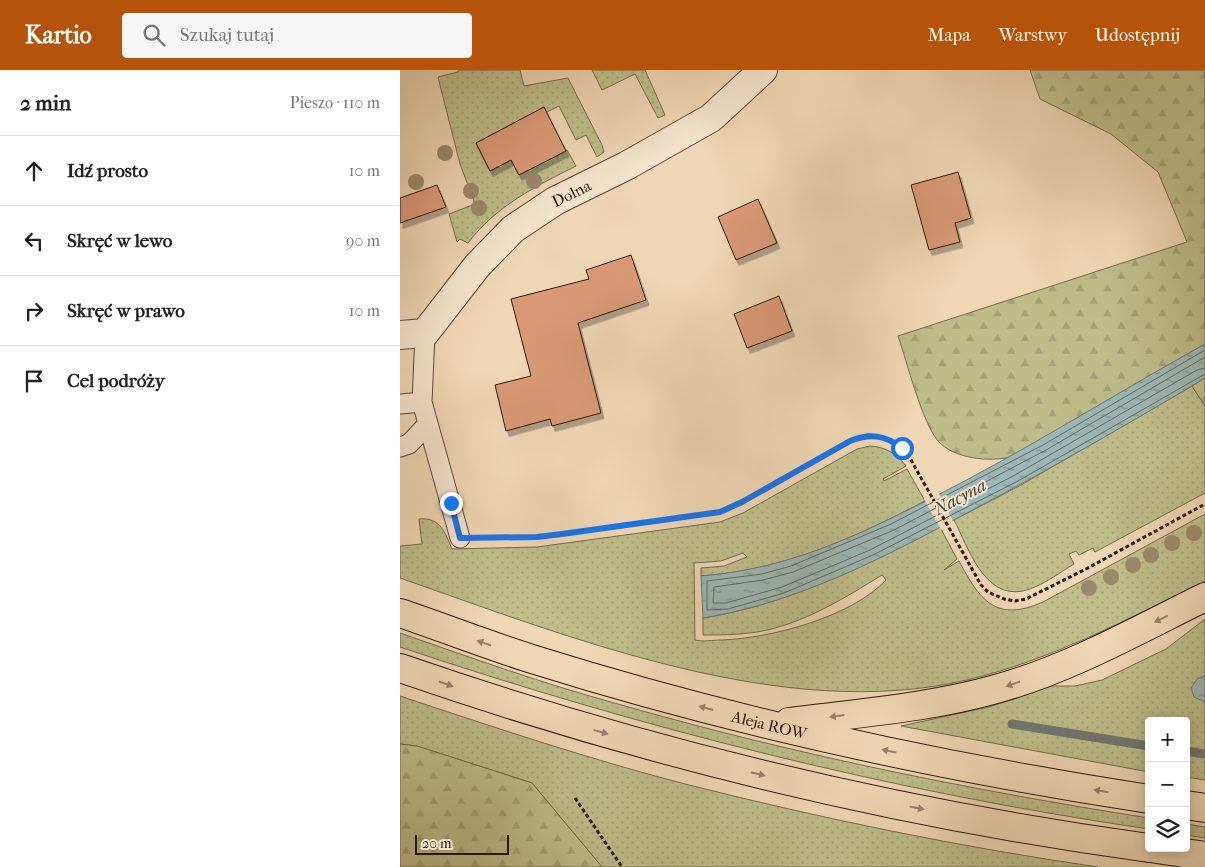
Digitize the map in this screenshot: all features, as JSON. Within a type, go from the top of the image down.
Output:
[{"type":"main road","points":[[770,725],[957,699],[997,689],[1075,659],[1205,597]]},
{"type":"main road","name":"Aleja ROW","points":[[400,613],[530,659],[604,681],[770,725],[986,770],[1145,798]]},
{"type":"main road","points":[[400,668],[516,707],[608,734],[768,776],[957,816],[1145,847]]},
{"type":"main road","points":[[1190,806],[1205,808]]},
{"type":"main road","points":[[1178,852],[1205,856]]},
{"type":"street","name":"Dolna","points":[[413,334],[513,229],[555,201],[626,166],[711,118],[763,70]]},
{"type":"lane","points":[[413,334],[422,402],[460,538]]},
{"type":"lane","points":[[400,404],[422,402]]},
{"type":"lane","points":[[400,447],[409,444],[428,424]]},
{"type":"path","points":[[460,538],[537,537],[720,512],[742,502],[850,441],[864,436],[875,435],[893,442],[902,448],[914,465],[981,586],[988,592],[1010,600],[1026,599],[1086,569],[1205,504]]},
{"type":"path","points":[[575,798],[622,867]]},
{"type":"green space","points":[[458,70],[520,70],[524,86],[568,78],[604,152],[597,157],[586,135],[576,140],[559,106],[547,112],[544,107],[476,143],[490,171],[511,160],[519,175],[567,150],[576,166],[517,198],[491,218],[468,243],[460,239],[457,242],[449,214],[475,204],[460,164],[438,77],[458,72]]},
{"type":"green space","points":[[592,70],[645,70],[665,115],[658,118],[635,74],[602,90]]},
{"type":"green space","points":[[1030,70],[1205,70],[1205,344],[1011,457],[993,459],[972,458],[953,452],[945,447],[932,432],[915,391],[898,336],[1187,242],[1158,172],[1111,134],[1040,99]]},
{"type":"green space","points":[[1205,378],[1205,406],[1192,386]]},
{"type":"green space","points":[[1192,386],[1205,406],[1205,493],[1095,552],[1093,548],[1079,555],[1076,551],[1069,554],[1074,564],[1030,589],[1009,591],[998,587],[988,579],[979,569],[954,520],[1021,485]]},
{"type":"green space","points":[[870,446],[891,452],[906,466],[883,479],[884,481],[907,469],[925,501],[844,540],[789,560],[731,573],[701,576],[701,568],[724,566],[747,557],[743,553],[721,561],[694,563],[695,640],[722,640],[764,635],[787,630],[832,615],[853,605],[886,580],[882,575],[822,610],[790,623],[744,634],[703,635],[703,618],[765,604],[795,594],[854,570],[940,527],[957,559],[944,570],[959,561],[982,597],[1001,609],[1026,608],[1043,602],[1205,514],[1205,581],[1089,637],[998,672],[967,680],[897,690],[825,691],[753,682],[679,668],[535,625],[400,578],[400,546],[422,544],[419,519],[426,519],[437,523],[444,532],[452,549],[537,547],[720,522],[743,513],[857,449]]},
{"type":"green space","points":[[1205,619],[1205,780],[1190,778],[1190,717],[1145,717],[1145,771],[901,726],[989,707],[1052,686],[1075,686],[1102,680],[1166,649]]},
{"type":"green space","points":[[400,633],[563,688],[683,722],[815,755],[948,783],[1145,817],[1145,828],[959,796],[864,777],[770,755],[584,705],[400,647]]},
{"type":"green space","points":[[400,696],[508,732],[689,785],[841,821],[944,841],[1098,867],[602,867],[532,783],[417,746],[400,744]]},
{"type":"green space","points":[[400,744],[417,746],[532,783],[602,867],[400,867]]},
{"type":"green space","points":[[1190,825],[1205,827],[1205,838],[1190,836]]},
{"type":"water","name":"Nacyna","points":[[1205,344],[1205,378],[1007,492],[879,559],[845,574],[775,601],[703,618],[701,576],[733,572],[792,559],[876,526],[967,480]]},
{"type":"water","points":[[1205,675],[1205,702],[1194,697],[1191,688],[1197,679]]},
{"type":"pier","points":[[938,492],[954,523],[941,530],[924,499]]},
{"type":"building","points":[[544,107],[566,151],[519,175],[511,160],[490,171],[476,143]]},
{"type":"building","points":[[958,172],[971,218],[955,223],[960,242],[929,250],[911,185]]},
{"type":"building","points":[[437,185],[446,207],[400,223],[400,198]]},
{"type":"building","points":[[758,199],[777,243],[736,260],[718,217]]},
{"type":"building","points":[[631,255],[646,300],[578,323],[601,413],[552,426],[550,419],[506,431],[495,385],[531,376],[511,299],[589,279],[586,270]]},
{"type":"building","points":[[779,296],[792,331],[747,348],[734,314]]},
{"type":"waterway","points":[[1012,724],[1145,745]]},
{"type":"waterway","points":[[1190,752],[1205,754]]},
{"type":"route","points":[[451,503],[460,538],[537,537],[562,534],[720,512],[742,502],[850,441],[864,436],[875,435],[893,442],[902,448]]}]
